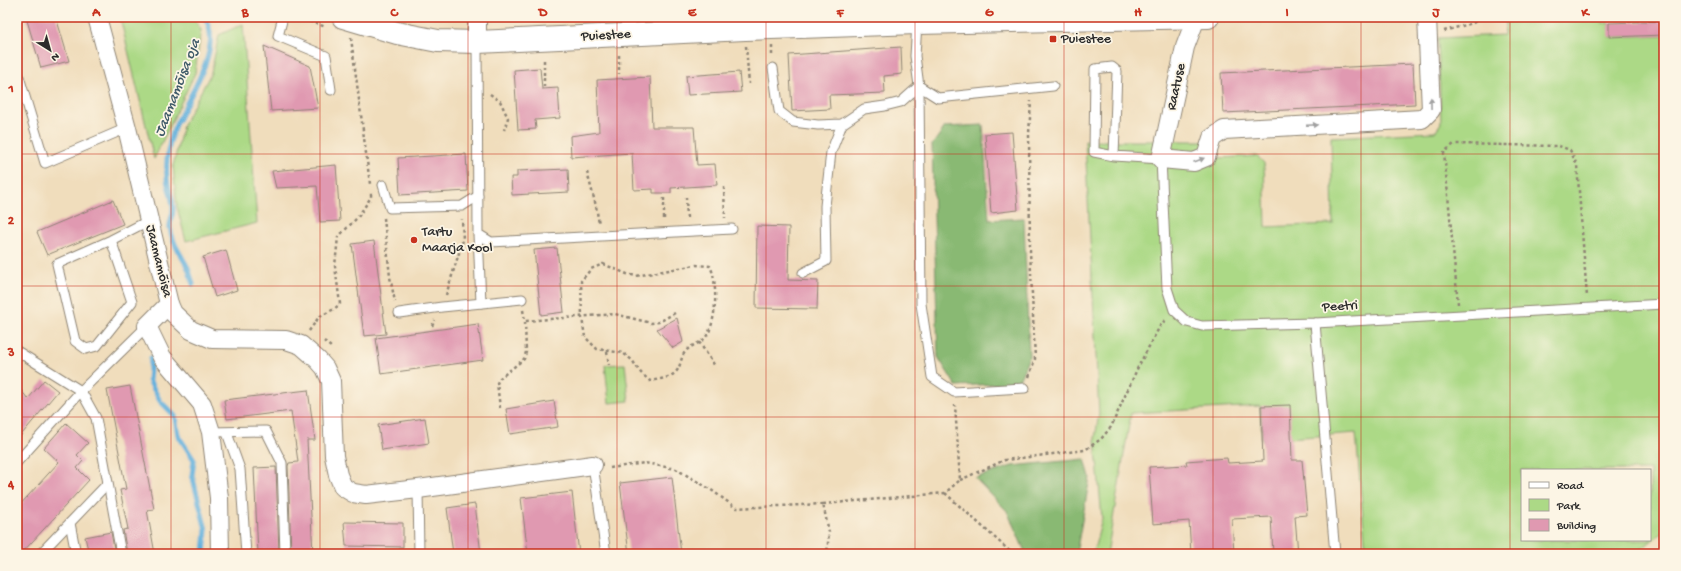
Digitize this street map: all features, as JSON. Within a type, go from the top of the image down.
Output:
[{"type":"main road","name":"Puiestee","points":[[346,18],[397,33],[438,41],[477,42],[544,39],[745,23],[917,23],[1200,17]]},
{"type":"street","name":"Jaamamõisa","points":[[97,17],[127,128],[169,304],[147,326]]},
{"type":"street","points":[[477,42],[478,17]]},
{"type":"street","name":"Raatuse","points":[[1161,159],[1185,47],[1200,17]]},
{"type":"street","points":[[1161,159],[1194,162],[1206,157],[1212,138],[1224,130],[1422,119],[1431,110],[1427,26]]},
{"type":"street","points":[[169,304],[173,313],[191,330],[212,339],[286,340],[301,346],[310,352],[325,368],[331,381],[334,456],[338,475],[343,487],[353,493],[366,494],[418,489],[602,464]]},
{"type":"street","points":[[147,326],[162,357],[202,404],[219,433],[220,554]]},
{"type":"lane","points":[[283,17],[278,36],[326,56],[331,90]]},
{"type":"lane","points":[[917,23],[915,56],[919,86],[921,304],[932,377],[954,392],[1025,388]]},
{"type":"lane","points":[[477,42],[478,234],[481,303]]},
{"type":"lane","points":[[1114,156],[1117,71],[1112,67],[1095,69],[1094,152],[1114,156],[1161,159],[1167,288],[1174,310]]},
{"type":"lane","points":[[773,68],[779,111],[793,122],[818,125],[842,124],[864,109],[901,102],[919,86]]},
{"type":"lane","points":[[17,70],[45,163],[127,128]]},
{"type":"lane","points":[[919,86],[938,98],[1053,86]]},
{"type":"lane","points":[[803,273],[826,261],[825,206],[831,152],[842,124]]},
{"type":"lane","points":[[383,185],[390,208],[462,206],[478,196]]},
{"type":"lane","points":[[111,240],[132,302],[97,346],[86,349],[75,341],[57,264],[111,240],[148,221]]},
{"type":"lane","points":[[478,234],[491,242],[729,229]]},
{"type":"lane","points":[[399,314],[442,307],[522,299]]},
{"type":"lane","name":"Peetri","points":[[1174,310],[1187,322],[1202,326],[1315,323],[1664,304]]},
{"type":"lane","points":[[1315,323],[1335,554]]},
{"type":"lane","points":[[17,462],[81,391],[147,326]]},
{"type":"lane","points":[[17,351],[81,391],[96,418],[121,554]]},
{"type":"lane","points":[[246,554],[240,469],[219,433],[266,431],[282,463],[285,554]]},
{"type":"lane","points":[[602,464],[606,554]]},
{"type":"lane","points":[[40,554],[108,483]]},
{"type":"lane","points":[[418,489],[419,554]]},
{"type":"lane","points":[[70,523],[76,554]]},
{"type":"path","points":[[1427,26],[1453,30],[1474,23],[1482,17]]},
{"type":"path","points":[[309,332],[318,317],[334,309],[340,304],[335,266],[338,237],[358,217],[371,197],[346,18]]},
{"type":"path","points":[[745,23],[749,84]]},
{"type":"path","points":[[544,39],[544,87]]},
{"type":"path","points":[[772,44],[772,56]]},
{"type":"path","points":[[619,50],[619,74]]},
{"type":"path","points":[[478,82],[500,101],[508,118],[504,130]]},
{"type":"path","points":[[1025,388],[1035,359],[1030,251],[1029,176],[1031,88]]},
{"type":"path","points":[[1459,314],[1444,152],[1454,144],[1559,146],[1570,150],[1577,165],[1588,308]]},
{"type":"path","points":[[587,172],[596,206],[600,236]]},
{"type":"path","points":[[724,187],[729,229]]},
{"type":"path","points":[[686,197],[687,231]]},
{"type":"path","points":[[664,198],[664,233]]},
{"type":"path","points":[[432,326],[442,307],[463,240],[462,206]]},
{"type":"path","points":[[390,208],[383,220],[390,277],[399,314]]},
{"type":"path","points":[[603,264],[636,276],[696,265],[710,266],[714,273],[715,291],[713,321],[705,338],[699,342],[684,353],[678,370],[665,379],[650,381],[641,373],[632,360],[623,353],[597,349],[585,337],[582,318],[581,281],[591,269],[603,264]]},
{"type":"path","points":[[500,408],[497,383],[500,378],[524,359],[526,352],[525,321],[522,299]]},
{"type":"path","points":[[602,464],[613,469],[645,462],[676,469],[710,488],[736,508],[823,504],[945,493],[960,480],[1005,460],[1085,450],[1101,439],[1111,427],[1138,367],[1160,326],[1174,310]]},
{"type":"path","points":[[525,321],[582,318],[615,314],[651,323],[660,322],[676,313]]},
{"type":"path","points":[[302,329],[314,334]]},
{"type":"path","points":[[318,337],[330,345],[334,351]]},
{"type":"path","points":[[699,342],[716,366]]},
{"type":"path","points":[[607,351],[609,365]]},
{"type":"path","points":[[954,392],[960,480]]},
{"type":"path","points":[[602,464],[613,469]]},
{"type":"path","points":[[945,493],[1013,554]]},
{"type":"path","points":[[823,504],[829,532],[827,554]]},
{"type":"green space","points":[[120,17],[190,17],[194,19],[201,30],[195,73],[154,159]]},
{"type":"green space","points":[[1602,18],[1602,23],[1609,23],[1610,37],[1664,35],[1664,531],[1635,554],[1366,554],[1356,433],[1262,440],[1260,406],[1131,413],[1107,554],[1093,554],[1102,519],[1095,438],[1099,414],[1085,141],[1215,141],[1218,158],[1257,156],[1264,163],[1266,227],[1333,224],[1331,137],[1435,132],[1441,123],[1438,38],[1504,35],[1506,21]]},
{"type":"green space","points":[[243,24],[257,223],[186,241],[177,207],[173,166],[183,125],[211,73],[219,35]]},
{"type":"green space","points":[[983,125],[989,220],[1024,218],[1029,357],[1018,383],[956,386],[938,357],[932,145],[945,127]]},
{"type":"green space","points":[[625,364],[629,401],[609,403],[605,365]]},
{"type":"green space","points":[[1085,459],[1090,477],[1076,554],[1026,554],[1007,511],[975,478],[1012,466]]},
{"type":"building","points":[[26,17],[56,17],[69,61],[41,68]]},
{"type":"building","points":[[1664,21],[1664,35],[1609,37],[1609,23]]},
{"type":"building","points":[[264,46],[310,66],[318,108],[271,111]]},
{"type":"building","points":[[901,47],[902,74],[884,76],[885,93],[829,95],[830,109],[792,111],[789,55]]},
{"type":"building","points":[[1413,64],[1415,104],[1223,113],[1221,73]]},
{"type":"building","points":[[540,68],[542,89],[558,88],[560,118],[535,120],[536,129],[518,130],[514,70]]},
{"type":"building","points":[[739,72],[741,92],[688,95],[686,76]]},
{"type":"building","points":[[650,77],[652,127],[694,127],[697,165],[715,164],[717,185],[671,188],[671,193],[653,193],[653,189],[634,190],[632,153],[571,157],[570,136],[599,132],[597,80]]},
{"type":"building","points":[[1012,132],[1018,210],[991,213],[985,134]]},
{"type":"building","points":[[466,154],[468,191],[400,195],[398,158]]},
{"type":"building","points":[[336,165],[340,221],[320,222],[317,186],[276,188],[272,171]]},
{"type":"building","points":[[568,169],[569,192],[512,195],[511,177],[517,177],[517,171]]},
{"type":"building","points":[[113,200],[123,224],[47,255],[37,232]]},
{"type":"building","points":[[757,226],[789,227],[788,280],[818,281],[817,309],[756,308]]},
{"type":"building","points":[[374,241],[386,334],[364,336],[352,244]]},
{"type":"building","points":[[557,248],[564,312],[541,315],[534,250]]},
{"type":"building","points":[[226,250],[237,290],[215,297],[203,257]]},
{"type":"building","points":[[677,318],[683,342],[673,348],[657,329]]},
{"type":"building","points":[[478,324],[483,360],[381,374],[376,338]]},
{"type":"building","points":[[44,380],[58,391],[17,440],[17,385],[28,399]]},
{"type":"building","points":[[130,386],[154,509],[147,510],[155,554],[127,554],[123,530],[128,529],[120,490],[126,489],[107,390]]},
{"type":"building","points":[[308,390],[315,440],[307,440],[313,554],[291,554],[288,466],[289,463],[298,462],[291,411],[227,419],[224,400]]},
{"type":"building","points":[[554,401],[558,427],[510,434],[506,409]]},
{"type":"building","points":[[1290,405],[1292,460],[1302,460],[1307,515],[1295,516],[1298,554],[1273,554],[1271,517],[1232,519],[1234,554],[1191,554],[1189,521],[1153,524],[1149,467],[1187,465],[1186,461],[1227,458],[1228,463],[1263,461],[1261,406]]},
{"type":"building","points":[[425,418],[429,443],[382,450],[378,425]]},
{"type":"building","points":[[66,423],[88,443],[77,455],[83,461],[77,468],[89,480],[21,554],[17,554],[17,508],[59,462],[44,448]]},
{"type":"building","points":[[276,467],[279,554],[258,554],[254,468]]},
{"type":"building","points":[[672,477],[681,554],[629,554],[620,483]]},
{"type":"building","points":[[572,492],[579,554],[528,554],[521,498]]},
{"type":"building","points":[[475,504],[481,554],[453,554],[447,508]]},
{"type":"building","points":[[344,522],[403,523],[403,547],[346,546]]},
{"type":"building","points":[[111,532],[115,554],[89,554],[85,537]]},
{"type":"waterway","name":"Jaamamõisa oja","points":[[193,284],[188,268],[171,233],[170,226],[173,206],[167,181],[167,166],[171,137],[201,75],[207,59],[210,44],[210,29],[204,17]]},
{"type":"waterway","name":"Jaamamõisa oja","points":[[151,358],[149,380],[160,401],[175,416],[178,435],[194,460],[192,475],[206,530],[204,554]]},
{"type":"place","name":"Puiestee","points":[[1053,39]]},
{"type":"place","name":"Tartu Maarja Kool","points":[[414,240]]}]
